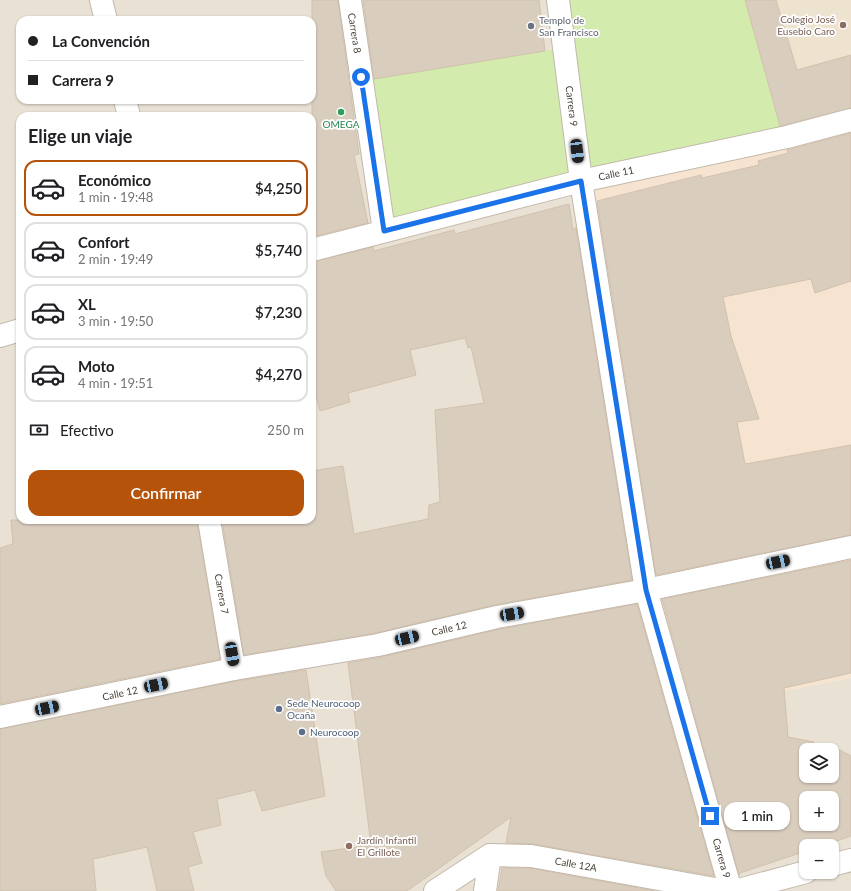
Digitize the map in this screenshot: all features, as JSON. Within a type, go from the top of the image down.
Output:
[{"type":"street","points":[[101,0],[105,16]]},
{"type":"street","name":"Carrera 8","points":[[350,0],[384,231]]},
{"type":"street","name":"Carrera 9","points":[[558,0],[581,181],[646,590],[731,891]]},
{"type":"street","name":"Calle 11","points":[[316,249],[581,181],[787,137],[851,120]]},
{"type":"street","points":[[0,336],[16,331]]},
{"type":"street","name":"Carrera 7","points":[[210,524],[234,669]]},
{"type":"street","name":"Calle 12","points":[[0,717],[234,669],[378,645],[497,617],[646,590],[851,547]]},
{"type":"street","points":[[435,891],[490,855]]},
{"type":"street","points":[[485,891],[490,855]]},
{"type":"street","name":"Calle 12A","points":[[490,855],[531,856],[726,891]]},
{"type":"street","points":[[839,863],[851,860]]},
{"type":"street","points":[[735,891],[799,874]]},
{"type":"shaded area","points":[[0,0],[553,0],[557,49],[545,51],[584,176],[674,712],[851,678],[851,891],[0,891]]},
{"type":"shaded area","points":[[745,0],[851,0],[851,111],[781,129]]},
{"type":"shaded area","points":[[851,111],[851,678],[674,713],[584,176]]},
{"type":"green space","points":[[553,0],[745,0],[781,129],[380,228],[365,80],[557,49]]},
{"type":"building","points":[[312,0],[338,0],[359,154],[354,155],[368,223],[316,236],[316,112],[312,112],[312,104],[316,104],[316,16],[312,16]]},
{"type":"building","points":[[363,0],[539,0],[545,51],[374,79]]},
{"type":"building","name":"Colegio José Eusebio Caro","points":[[745,0],[776,0],[797,70],[851,55],[851,108],[780,126]]},
{"type":"building","points":[[851,133],[851,281],[815,293],[811,279],[723,297],[731,336],[759,419],[737,422],[745,464],[851,445],[851,535],[656,575],[597,201],[701,175],[702,178],[759,165],[758,161],[788,153],[787,150]]},
{"type":"building","points":[[569,204],[573,231],[576,227],[632,580],[494,605],[376,633],[244,655],[223,524],[316,524],[316,470],[343,466],[354,534],[428,519],[429,505],[440,502],[435,410],[484,403],[471,347],[468,348],[465,338],[410,350],[416,375],[348,393],[350,402],[320,411],[316,396],[316,261],[373,247],[374,251],[454,230],[455,234]]},
{"type":"building","points":[[11,520],[16,520],[16,524],[198,524],[220,659],[0,704],[0,548],[13,544]]},
{"type":"building","points":[[851,560],[851,673],[784,688],[788,737],[814,742],[799,743],[799,783],[839,783],[839,750],[851,756],[851,836],[839,840],[799,839],[799,853],[740,873],[739,875],[662,599]]},
{"type":"building","points":[[637,604],[714,876],[533,844],[506,843],[511,817],[407,891],[336,891],[326,876],[321,852],[371,845],[348,663],[381,657],[500,629]]},
{"type":"building","points":[[306,670],[325,796],[262,811],[255,790],[217,799],[221,825],[193,832],[202,863],[188,867],[194,891],[157,891],[147,847],[93,859],[96,891],[0,891],[0,729],[236,681]]},
{"type":"building","points":[[502,868],[530,868],[655,891],[498,891]]},
{"type":"place","name":"Colegio José Eusebio Caro","points":[[843,25]]},
{"type":"place","name":"Templo de San Francisco","points":[[531,26]]},
{"type":"place","name":"OMEGA","points":[[341,112]]},
{"type":"place","name":"Sede Neurocoop Ocaña","points":[[279,709]]},
{"type":"place","name":"Neurocoop","points":[[302,732]]},
{"type":"place","name":"Jardín Infantil El Grillote","points":[[349,846]]},
{"type":"route","points":[[361,77],[384,231],[581,181],[646,590],[710,816]]}]
